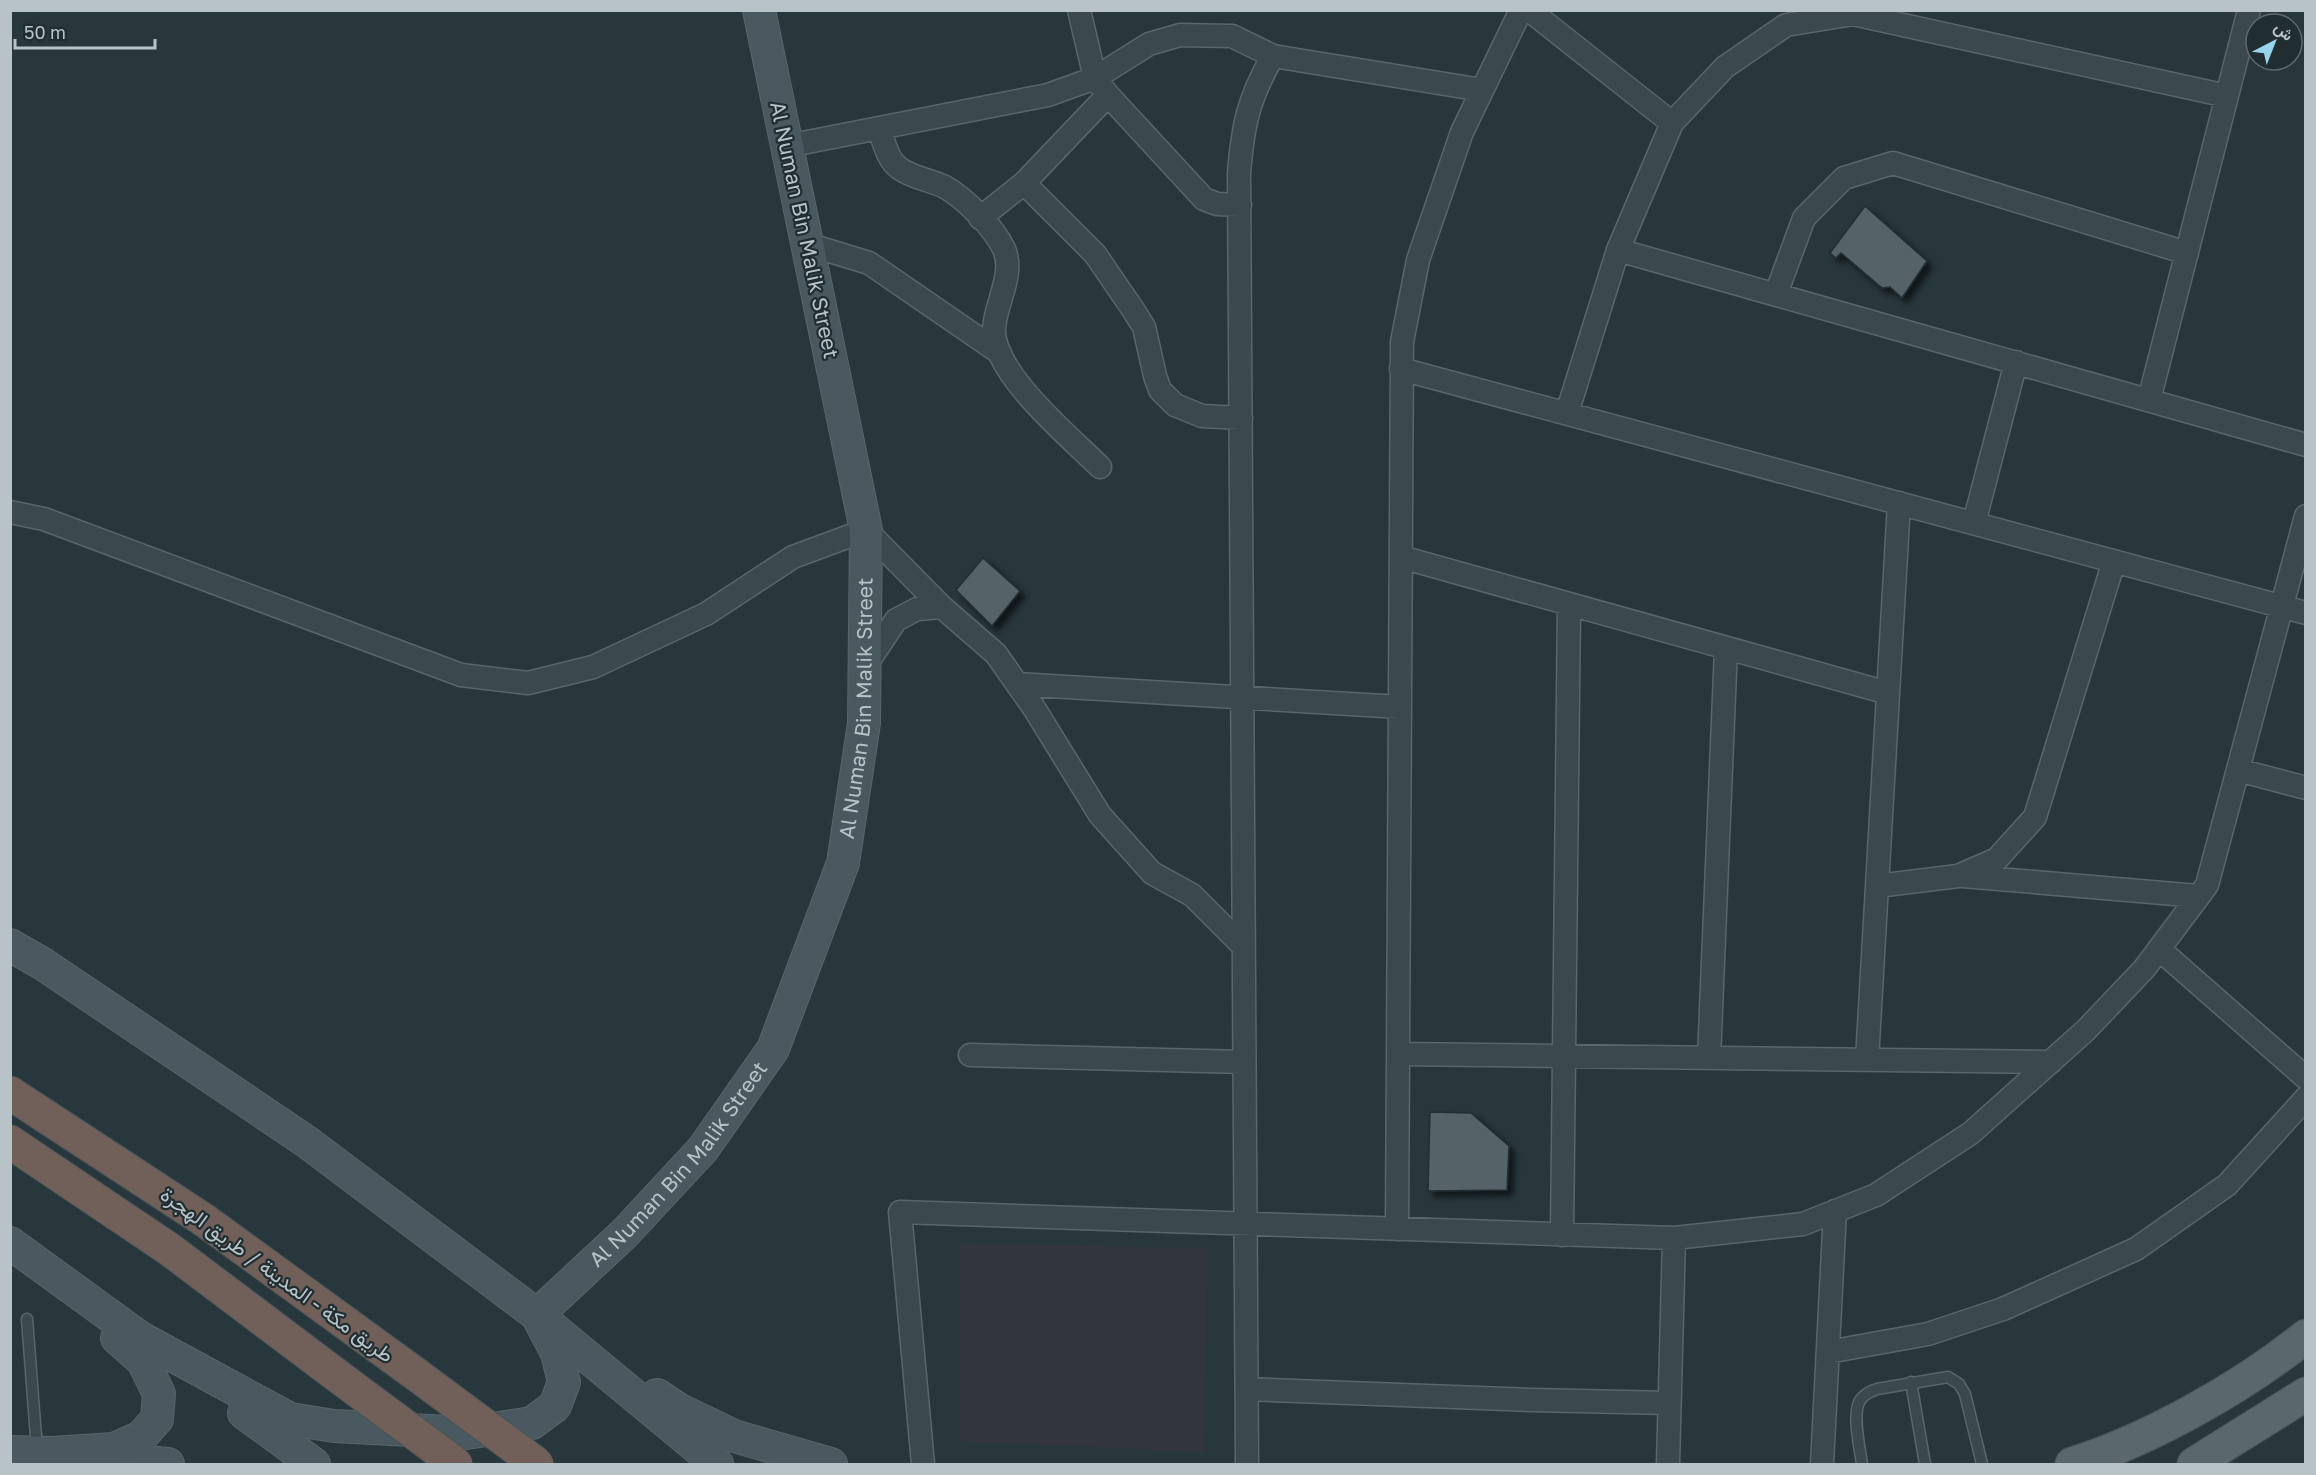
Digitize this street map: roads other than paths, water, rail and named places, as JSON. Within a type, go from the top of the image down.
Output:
[{"type":"highway","name":"طريق مكة - المدينة / طريق الهجرة","points":[[10,1093],[204,1220],[537,1464]]},
{"type":"highway","name":"طريق مكة - المدينة / طريق الهجرة","points":[[10,1142],[169,1249],[456,1464]]},
{"type":"main road","name":"Al Numan Bin Malik Street","points":[[546,1322],[703,1149],[773,1049],[843,863],[864,723],[866,530],[759,10]]},
{"type":"main road","points":[[10,945],[43,964],[307,1142],[546,1322],[717,1464]]},
{"type":"main road","points":[[10,1244],[314,1464]]},
{"type":"main road","points":[[10,1249],[143,1361],[159,1394],[157,1419],[141,1437],[114,1449],[34,1453]]},
{"type":"main road","points":[[137,1336],[290,1419],[334,1426],[466,1433],[532,1423],[555,1406],[564,1382],[546,1322]]},
{"type":"main road","points":[[546,1322],[678,1409],[734,1436],[831,1464]]},
{"type":"main road","points":[[2072,1464],[2099,1456],[2188,1413],[2281,1356],[2306,1336]]},
{"type":"main road","points":[[2194,1464],[2306,1394]]},
{"type":"main road","points":[[34,1453],[168,1464]]},
{"type":"street","points":[[1080,10],[1101,87],[1204,199],[1217,204],[1240,205]]},
{"type":"street","points":[[1397,1229],[1402,342],[1418,260],[1462,132],[1521,10]]},
{"type":"street","points":[[1529,10],[1672,123]]},
{"type":"street","points":[[2150,400],[2249,10]]},
{"type":"street","points":[[1567,413],[1618,250],[1672,123],[1725,67],[1786,25],[1853,14],[1924,20],[2227,96]]},
{"type":"street","points":[[980,218],[1024,183],[1101,87],[1149,44],[1180,35],[1232,36],[1273,56],[1482,90]]},
{"type":"street","points":[[1247,1464],[1240,205],[1243,130],[1257,84],[1273,56]]},
{"type":"street","points":[[787,146],[1048,95],[1101,87]]},
{"type":"street","points":[[879,128],[890,157],[900,169],[945,188],[969,205],[1005,250],[1008,265],[994,331],[999,353],[1026,394],[1100,467]]},
{"type":"street","points":[[1776,294],[1804,218],[1844,178],[1893,163],[2187,253]]},
{"type":"street","points":[[1024,183],[1095,254],[1134,311],[1144,327],[1155,376],[1161,390],[1175,405],[1190,412],[1202,416],[1241,418]]},
{"type":"street","points":[[807,244],[868,263],[999,353]]},
{"type":"street","points":[[1618,250],[2306,445]]},
{"type":"street","points":[[1974,523],[2016,362]]},
{"type":"street","points":[[1401,369],[2306,613]]},
{"type":"street","points":[[1867,1060],[1899,503]]},
{"type":"street","points":[[10,512],[44,519],[461,675],[528,684],[593,667],[706,614],[793,557],[866,530],[942,608],[996,654],[1100,815],[1152,873],[1192,895],[1244,946]]},
{"type":"street","points":[[923,1464],[900,1212],[1674,1238],[1803,1224],[1876,1195],[1971,1133],[2086,1030],[2144,969],[2207,885],[2306,516]]},
{"type":"street","points":[[1401,557],[1888,693]]},
{"type":"street","points":[[1958,876],[1996,859],[2035,817],[2114,561]]},
{"type":"street","points":[[1562,1234],[1569,604]]},
{"type":"street","points":[[864,668],[896,620],[917,609],[942,608]]},
{"type":"street","points":[[1708,1058],[1726,648]]},
{"type":"street","points":[[1017,684],[1400,707]]},
{"type":"street","points":[[2238,770],[2306,788]]},
{"type":"street","points":[[1877,886],[1958,876],[2198,896]]},
{"type":"street","points":[[2159,949],[2306,1078]]},
{"type":"street","points":[[1398,1054],[2051,1062]]},
{"type":"street","points":[[970,1055],[1244,1062]]},
{"type":"street","points":[[1828,1352],[1928,1334],[2003,1309],[2136,1249],[2227,1185],[2306,1098]]},
{"type":"street","points":[[1822,1464],[1835,1212]]},
{"type":"street","points":[[1668,1464],[1674,1238]]},
{"type":"street","points":[[1246,1389],[1669,1403]]},
{"type":"lane","points":[[27,1319],[34,1453]]},
{"type":"lane","points":[[1862,1464],[1856,1411],[1859,1401],[1866,1393],[1911,1382],[1948,1377],[1959,1384],[1965,1394],[1982,1464]]},
{"type":"lane","points":[[1911,1382],[1925,1464]]}]
